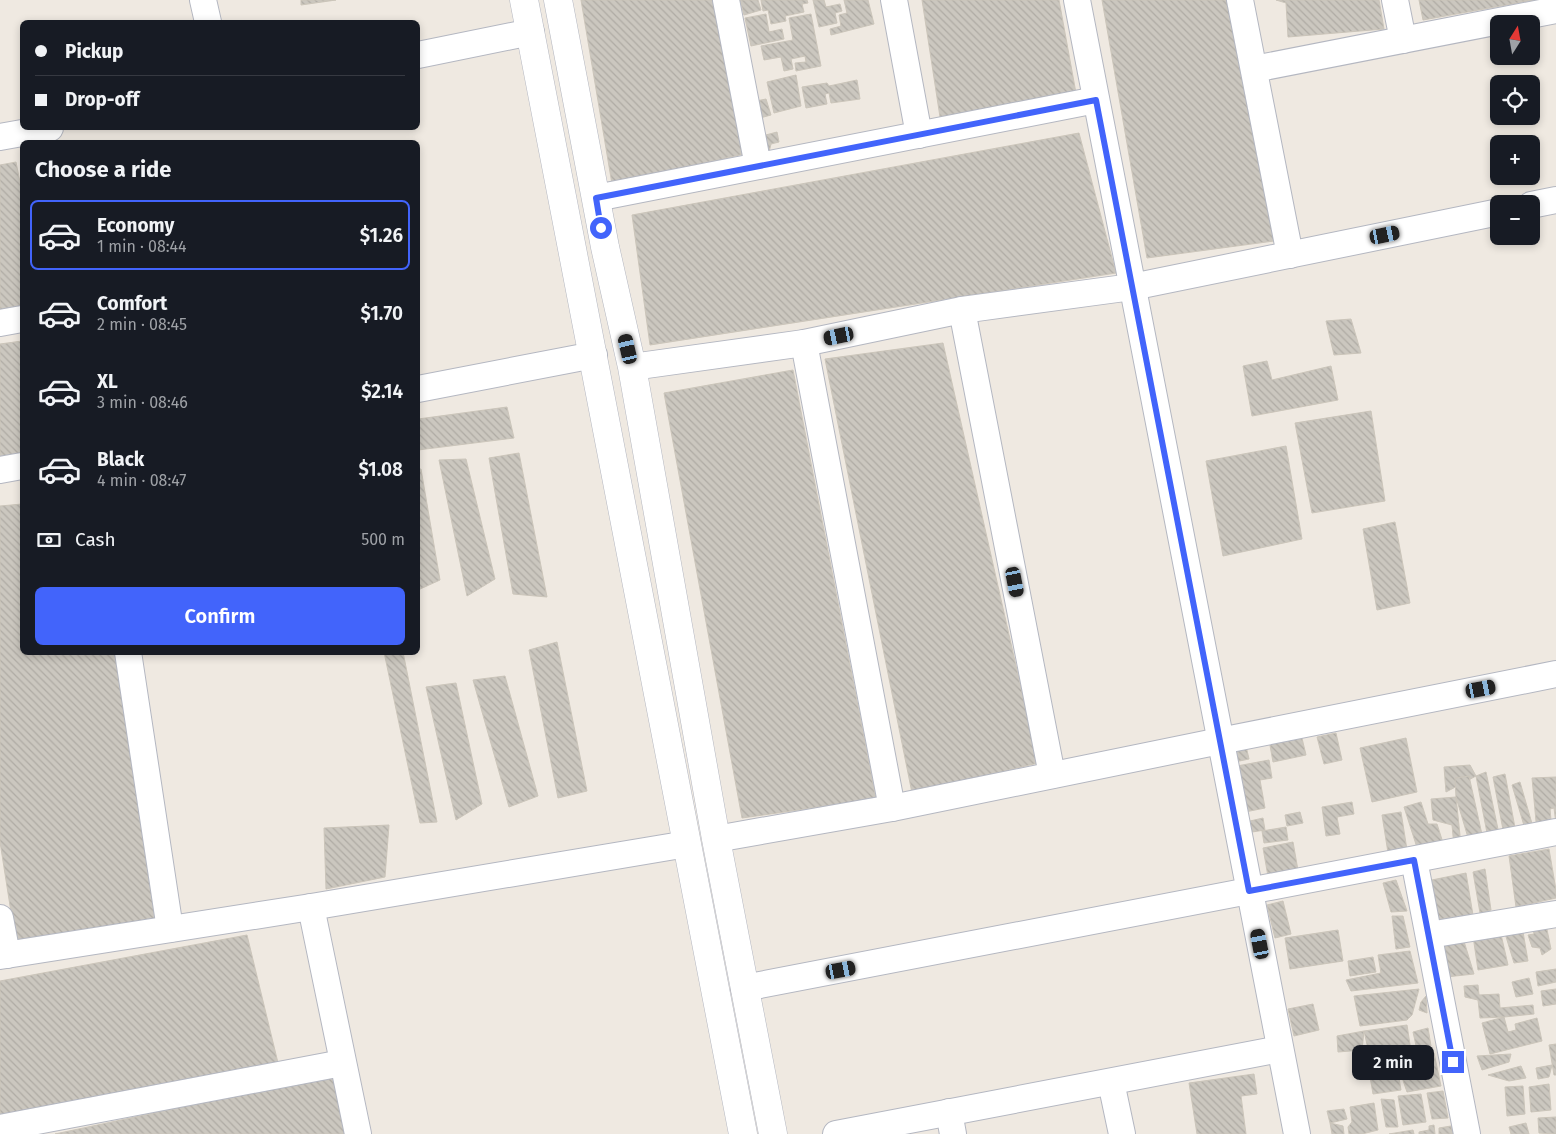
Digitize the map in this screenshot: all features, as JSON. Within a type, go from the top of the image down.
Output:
[{"type":"street","points":[[203,0],[208,20]]},
{"type":"street","points":[[524,0],[744,1134]]},
{"type":"street","points":[[558,0],[601,228],[632,367],[716,839],[773,1134]]},
{"type":"street","points":[[726,0],[758,166]]},
{"type":"street","points":[[894,0],[919,135]]},
{"type":"street","points":[[1077,0],[1297,1134]]},
{"type":"street","points":[[1240,0],[1290,255]]},
{"type":"street","points":[[1395,0],[1403,40]]},
{"type":"street","points":[[1254,69],[1556,10]]},
{"type":"street","points":[[420,54],[531,32]]},
{"type":"street","points":[[596,198],[1096,100]]},
{"type":"street","points":[[0,137],[42,133]]},
{"type":"street","points":[[1540,204],[1556,200]]},
{"type":"street","points":[[632,367],[804,343],[962,310],[1132,287],[1490,214]]},
{"type":"street","points":[[570,231],[580,237],[591,238],[597,235],[601,228]]},
{"type":"street","points":[[579,280],[584,274],[594,268],[605,271],[611,276]]},
{"type":"street","points":[[962,310],[1052,775]]},
{"type":"street","points":[[0,323],[20,319]]},
{"type":"street","points":[[804,343],[892,808]]},
{"type":"street","points":[[420,389],[594,355]]},
{"type":"street","points":[[0,470],[20,466]]},
{"type":"street","points":[[128,655],[170,929]]},
{"type":"street","points":[[716,839],[892,808],[1556,674]]},
{"type":"street","points":[[744,988],[1556,832]]},
{"type":"street","points":[[0,918],[4,956],[687,844]]},
{"type":"street","points":[[1414,860],[1467,1134]]},
{"type":"street","points":[[311,907],[358,1134]]},
{"type":"street","points":[[1429,935],[1556,914]]},
{"type":"street","points":[[836,1134],[951,1123],[1111,1082],[1280,1049]]},
{"type":"street","points":[[0,1128],[342,1063]]},
{"type":"street","points":[[1111,1082],[1122,1134]]},
{"type":"building","points":[[301,0],[336,0],[301,5]]},
{"type":"building","points":[[581,0],[713,0],[744,154],[612,184]]},
{"type":"building","points":[[740,0],[758,0],[761,10],[744,15]]},
{"type":"building","points":[[761,0],[807,0],[808,3],[802,4],[804,12],[785,16],[786,21],[771,24],[768,10],[763,11]]},
{"type":"building","points":[[813,0],[824,0],[826,7],[840,4],[842,11],[835,13],[837,23],[819,27]]},
{"type":"building","points":[[844,0],[868,0],[874,24],[831,35],[830,29],[841,26],[839,15],[847,13]]},
{"type":"building","points":[[922,0],[1059,0],[1078,104],[940,117]]},
{"type":"building","points":[[1102,0],[1228,0],[1274,241],[1147,258]]},
{"type":"building","points":[[1276,0],[1379,0],[1384,29],[1288,37],[1286,3]]},
{"type":"building","points":[[1419,0],[1534,0],[1423,20]]},
{"type":"building","points":[[766,14],[769,32],[782,29],[784,39],[751,46],[745,18]]},
{"type":"building","points":[[811,14],[821,66],[796,71],[795,63],[806,62],[805,56],[791,59],[793,69],[784,71],[781,57],[764,60],[761,46],[793,40],[789,18]]},
{"type":"building","points":[[796,75],[801,106],[774,113],[767,82]]},
{"type":"building","points":[[857,80],[860,99],[831,103],[829,93],[825,94],[827,104],[806,108],[802,87],[827,83],[829,86]]},
{"type":"building","points":[[766,99],[771,115],[760,118],[756,101]]},
{"type":"building","points":[[777,132],[779,142],[771,144],[769,152],[764,149],[762,136]]},
{"type":"building","points":[[1079,133],[1116,273],[650,345],[632,215]]},
{"type":"building","points":[[16,162],[20,182],[20,312],[0,316],[0,165]]},
{"type":"building","points":[[1351,319],[1361,353],[1334,355],[1326,321]]},
{"type":"building","points":[[20,341],[20,456],[0,461],[0,344]]},
{"type":"building","points":[[943,343],[1038,763],[912,793],[825,359]]},
{"type":"building","points":[[1267,361],[1272,380],[1331,366],[1338,400],[1252,416],[1243,366]]},
{"type":"building","points":[[793,370],[876,799],[742,818],[664,393]]},
{"type":"building","points":[[507,407],[514,438],[420,450],[420,419]]},
{"type":"building","points":[[1371,411],[1385,501],[1312,513],[1295,423]]},
{"type":"building","points":[[1286,446],[1302,539],[1223,556],[1206,461]]},
{"type":"building","points":[[519,453],[547,597],[513,594],[489,458]]},
{"type":"building","points":[[466,459],[495,579],[467,596],[439,460]]},
{"type":"building","points":[[420,469],[421,469],[440,580],[420,589]]},
{"type":"building","points":[[20,504],[20,655],[118,655],[161,927],[16,944],[0,842],[0,506]]},
{"type":"building","points":[[1395,522],[1410,603],[1377,610],[1363,529]]},
{"type":"building","points":[[557,642],[587,791],[558,798],[529,650]]},
{"type":"building","points":[[385,655],[404,655],[437,822],[420,823]]},
{"type":"building","points":[[505,676],[538,796],[509,807],[473,680]]},
{"type":"building","points":[[456,683],[482,804],[456,820],[426,687]]},
{"type":"building","points":[[1336,733],[1342,760],[1324,764],[1317,737]]},
{"type":"building","points":[[1301,734],[1306,755],[1273,762],[1269,740]]},
{"type":"building","points":[[1406,738],[1417,792],[1372,802],[1360,748]]},
{"type":"building","points":[[1246,746],[1249,759],[1230,763],[1228,749]]},
{"type":"building","points":[[1269,760],[1272,778],[1260,780],[1265,808],[1245,812],[1237,766]]},
{"type":"building","points":[[1470,765],[1476,776],[1446,792],[1444,767]]},
{"type":"building","points":[[1486,772],[1499,834],[1488,838],[1476,776]]},
{"type":"building","points":[[1505,774],[1516,833],[1504,835],[1493,777]]},
{"type":"building","points":[[1469,776],[1483,839],[1469,841],[1456,797],[1455,778]]},
{"type":"building","points":[[1556,777],[1556,824],[1554,808],[1550,809],[1552,831],[1537,832],[1532,778]]},
{"type":"building","points":[[1520,782],[1533,827],[1525,829],[1512,785]]},
{"type":"building","points":[[1456,797],[1461,845],[1454,846],[1452,825],[1433,820],[1431,799]]},
{"type":"building","points":[[1352,802],[1354,814],[1337,817],[1340,834],[1326,836],[1322,807]]},
{"type":"building","points":[[1421,802],[1428,824],[1437,824],[1445,849],[1420,857],[1404,807]]},
{"type":"building","points":[[1300,812],[1303,823],[1287,826],[1285,815]]},
{"type":"building","points":[[1401,812],[1408,856],[1389,859],[1382,815]]},
{"type":"building","points":[[1263,818],[1265,830],[1252,832],[1250,821]]},
{"type":"building","points":[[389,825],[385,877],[326,889],[324,828]]},
{"type":"building","points":[[1286,827],[1288,840],[1264,843],[1262,831]]},
{"type":"building","points":[[1293,842],[1299,876],[1269,882],[1263,848]]},
{"type":"building","points":[[1549,849],[1556,898],[1516,907],[1509,856]]},
{"type":"building","points":[[1485,869],[1491,910],[1480,913],[1473,872]]},
{"type":"building","points":[[1466,873],[1473,915],[1436,920],[1427,881]]},
{"type":"building","points":[[1396,880],[1407,911],[1391,912],[1383,883]]},
{"type":"building","points":[[1283,901],[1291,934],[1275,938],[1267,905]]},
{"type":"building","points":[[1392,916],[1403,916],[1410,947],[1396,949]]},
{"type":"building","points":[[1545,920],[1551,949],[1542,955],[1540,948],[1532,947],[1528,935],[1534,934],[1532,923]]},
{"type":"building","points":[[1522,926],[1528,961],[1514,963],[1504,930]]},
{"type":"building","points":[[1338,930],[1343,961],[1290,969],[1285,938]]},
{"type":"building","points":[[1500,930],[1508,965],[1478,970],[1473,936]]},
{"type":"building","points":[[247,935],[279,1067],[0,1122],[0,981]]},
{"type":"building","points":[[1463,938],[1474,974],[1446,977],[1439,945]]},
{"type":"building","points":[[1410,951],[1418,983],[1351,991],[1346,980],[1381,973],[1378,955]]},
{"type":"building","points":[[1373,957],[1376,972],[1350,976],[1348,961]]},
{"type":"building","points":[[1556,969],[1556,982],[1538,986],[1536,972]]},
{"type":"building","points":[[1529,978],[1533,994],[1516,997],[1512,982]]},
{"type":"building","points":[[1478,985],[1479,995],[1499,994],[1500,1008],[1533,1005],[1534,1014],[1480,1018],[1478,1000],[1465,997],[1464,986]]},
{"type":"building","points":[[1419,989],[1412,1015],[1407,1020],[1360,1026],[1354,996]]},
{"type":"building","points":[[1556,989],[1556,1004],[1543,1006],[1541,991]]},
{"type":"building","points":[[1426,996],[1427,1013],[1419,1010],[1421,1002]]},
{"type":"building","points":[[1313,1004],[1319,1030],[1294,1036],[1288,1009]]},
{"type":"building","points":[[1504,1017],[1508,1032],[1516,1030],[1515,1024],[1537,1018],[1542,1041],[1490,1054],[1482,1023]]},
{"type":"building","points":[[1407,1025],[1411,1051],[1370,1058],[1364,1031]]},
{"type":"building","points":[[1428,1028],[1431,1046],[1417,1050],[1413,1032]]},
{"type":"building","points":[[1364,1031],[1362,1050],[1338,1052],[1337,1036]]},
{"type":"building","points":[[1556,1044],[1556,1075],[1554,1075],[1549,1045]]},
{"type":"building","points":[[1434,1053],[1441,1086],[1407,1092],[1396,1060]]},
{"type":"building","points":[[1511,1054],[1509,1062],[1482,1070],[1477,1056]]},
{"type":"building","points":[[1396,1060],[1401,1090],[1373,1094],[1368,1065]]},
{"type":"building","points":[[1552,1065],[1549,1077],[1538,1079],[1536,1068]]},
{"type":"building","points":[[1521,1066],[1526,1078],[1509,1081],[1488,1075]]},
{"type":"building","points":[[1254,1074],[1257,1094],[1241,1096],[1246,1134],[1197,1134],[1189,1083]]},
{"type":"building","points":[[333,1075],[347,1134],[55,1134]]},
{"type":"building","points":[[1549,1084],[1551,1110],[1531,1112],[1529,1087]]},
{"type":"building","points":[[1523,1086],[1525,1114],[1507,1116],[1505,1087]]},
{"type":"building","points":[[1443,1091],[1448,1118],[1432,1119],[1427,1093]]},
{"type":"building","points":[[1421,1094],[1426,1122],[1403,1125],[1398,1096]]},
{"type":"building","points":[[1381,1099],[1394,1100],[1398,1127],[1386,1127]]},
{"type":"building","points":[[1374,1103],[1378,1130],[1362,1134],[1349,1134],[1348,1127],[1352,1122],[1350,1107]]},
{"type":"building","points":[[1344,1109],[1347,1119],[1330,1123],[1327,1111]]},
{"type":"building","points":[[1556,1117],[1556,1134],[1539,1133],[1538,1118]]},
{"type":"building","points":[[1330,1123],[1343,1126],[1344,1134],[1332,1134]]},
{"type":"building","points":[[1526,1123],[1529,1134],[1511,1134],[1509,1127]]},
{"type":"building","points":[[1434,1125],[1435,1134],[1419,1134],[1419,1132],[1429,1130],[1429,1126]]},
{"type":"building","points":[[1451,1126],[1453,1134],[1439,1134],[1439,1128]]},
{"type":"building","points":[[1413,1130],[1414,1134],[1389,1134]]},
{"type":"route","points":[[601,228],[596,198],[1096,100],[1249,891],[1414,860],[1453,1062]]}]
